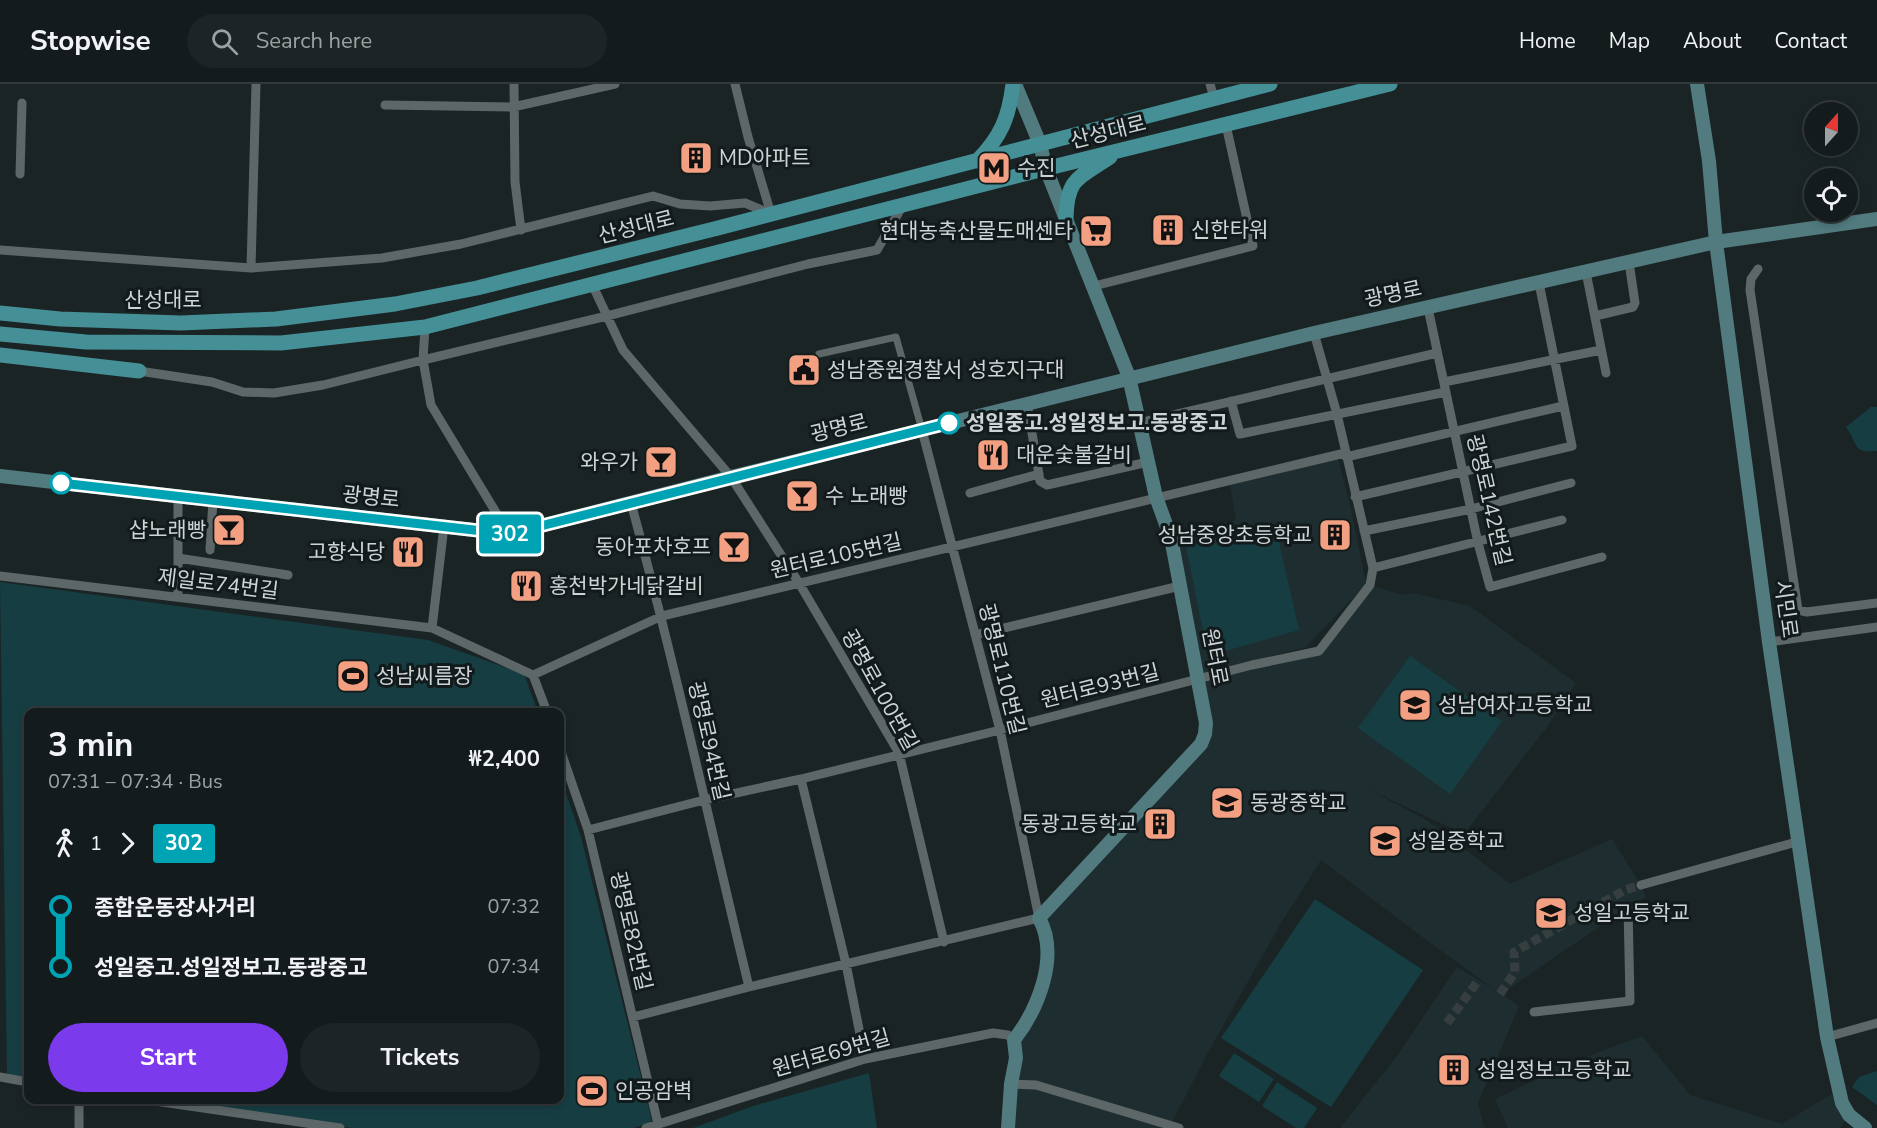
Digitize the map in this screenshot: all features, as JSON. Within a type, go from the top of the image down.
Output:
[{"type":"main road","name":"원터로","points":[[1014,84],[1040,144],[1046,169],[1130,377],[1156,497],[1171,538],[1206,723],[1201,744],[1039,918]]},
{"type":"main road","points":[[977,161],[997,138],[1005,122],[1010,110],[1014,84]]},
{"type":"main road","name":"산성대로","points":[[0,313],[60,320],[181,323],[276,319],[395,304],[477,288],[977,161],[1212,91],[1270,84]]},
{"type":"main road","name":"산성대로","points":[[0,334],[86,342],[281,343],[425,327],[1390,84]]},
{"type":"main road","name":"시민로","points":[[1697,84],[1709,161],[1716,242],[1769,642],[1827,1037],[1842,1103],[1849,1115],[1864,1128]]},
{"type":"main road","points":[[1066,218],[1066,199],[1070,188],[1080,176],[1120,151]]},
{"type":"main road","name":"광명로","points":[[0,476],[509,534],[1130,377],[1314,333],[1716,242],[1877,219]]},
{"type":"main road","points":[[4,358],[139,370]]},
{"type":"main road","points":[[1008,1128],[1011,1084],[1016,1058],[1014,1040],[1027,1024],[1044,978],[1047,962],[1045,929],[1039,918]]},
{"type":"street","points":[[251,268],[256,84]]},
{"type":"street","points":[[514,84],[515,182],[521,230]]},
{"type":"street","points":[[385,105],[513,107],[615,84]]},
{"type":"street","points":[[735,84],[771,214]]},
{"type":"street","points":[[20,174],[22,103]]},
{"type":"street","points":[[1094,286],[1253,246],[1226,125]]},
{"type":"street","points":[[0,250],[251,268],[382,258],[461,244],[653,196],[680,204],[710,206],[745,203],[771,214]]},
{"type":"street","points":[[139,370],[212,382],[243,392],[274,393],[322,385],[607,316],[808,264],[877,250],[903,205]]},
{"type":"street","points":[[1594,316],[1633,307],[1635,303],[1629,262]]},
{"type":"street","points":[[1758,269],[1751,279],[1750,290],[1798,610],[1807,612],[1877,603]]},
{"type":"street","points":[[1586,272],[1606,373]]},
{"type":"street","points":[[1355,497],[1572,446],[1539,283]]},
{"type":"street","points":[[592,284],[623,350],[731,477]]},
{"type":"street","name":"광명로142번길","points":[[1428,308],[1478,543],[1490,587],[1602,557]]},
{"type":"street","points":[[425,327],[423,360],[430,405],[509,534]]},
{"type":"street","points":[[1314,333],[1337,414],[1373,568],[1562,520]]},
{"type":"street","points":[[819,354],[896,337],[922,430]]},
{"type":"street","points":[[1231,401],[1240,434],[1337,414],[1554,359],[1601,350]]},
{"type":"street","points":[[1139,423],[1437,353]]},
{"type":"street","points":[[1027,403],[1040,481],[1047,485],[1148,462]]},
{"type":"street","name":"원터로105번길","points":[[533,675],[662,616],[1156,497],[1563,406]]},
{"type":"street","name":"광명로110번길","points":[[922,430],[1000,730],[1039,918]]},
{"type":"street","points":[[970,493],[1039,474]]},
{"type":"street","name":"광명로100번길","points":[[731,477],[798,583],[898,753],[944,942]]},
{"type":"street","points":[[1364,531],[1471,509],[1571,483]]},
{"type":"street","points":[[178,496],[178,597]]},
{"type":"street","points":[[210,550],[213,500]]},
{"type":"street","name":"광명로94번길","points":[[631,503],[662,616],[749,987]]},
{"type":"street","points":[[444,526],[432,628],[533,675],[545,708]]},
{"type":"street","points":[[178,558],[288,575]]},
{"type":"street","name":"원터로93번길","points":[[588,830],[1319,651],[1370,585],[1373,568]]},
{"type":"street","name":"제일로74번길","points":[[0,576],[432,628]]},
{"type":"street","points":[[975,634],[1180,586]]},
{"type":"street","points":[[1769,642],[1877,627]]},
{"type":"street","name":"광명로82번길","points":[[564,761],[588,830],[658,1124]]},
{"type":"street","points":[[801,779],[846,964],[865,1059]]},
{"type":"street","points":[[1641,885],[1800,841]]},
{"type":"street","points":[[1534,1012],[1630,1001],[1628,907]]},
{"type":"street","points":[[633,1017],[1039,918]]},
{"type":"street","points":[[1827,1037],[1877,1023]]},
{"type":"street","name":"원터로69번길","points":[[646,1128],[865,1059],[993,1033],[1008,1035],[1014,1040]]},
{"type":"street","points":[[0,1077],[24,1081]]},
{"type":"street","points":[[1011,1084],[1036,1085],[1179,1128]]},
{"type":"street","points":[[79,1104],[79,1128]]},
{"type":"street","points":[[175,1104],[340,1128]]},
{"type":"shaded area","points":[[1871,407],[1877,407],[1877,451],[1863,451],[1859,449],[1846,427]]},
{"type":"shaded area","points":[[1338,459],[1350,504],[1366,584],[1306,647],[1200,675],[1171,538],[1236,520],[1230,484]]},
{"type":"shaded area","points":[[1275,525],[1299,630],[1208,656],[1186,546]]},
{"type":"shaded area","points":[[0,582],[428,640],[524,674],[537,708],[24,708],[24,1077],[7,1075]]},
{"type":"shaded area","points":[[1370,585],[1402,595],[1413,593],[1470,606],[1576,683],[1547,727],[1464,834],[1366,788],[1428,821],[1510,884],[1612,839],[1646,897],[1501,994],[1519,1006],[1478,1103],[1484,1128],[1340,1128],[1397,1056],[1457,967],[1497,991],[1321,860],[1281,923],[1211,1047],[1171,1124],[1178,1128],[1008,1128],[1014,1040],[1044,978],[1044,913],[1203,739],[1197,680],[1319,651]]},
{"type":"shaded area","points":[[1410,656],[1502,721],[1450,794],[1358,728]]},
{"type":"shaded area","points":[[564,788],[581,837],[652,1121],[634,1128],[352,1128],[193,1104],[564,1104]]},
{"type":"shaded area","points":[[1315,899],[1423,970],[1331,1107],[1221,1038]]},
{"type":"shaded area","points":[[1642,1036],[1690,1095],[1782,1124],[1838,1090],[1849,1115],[1840,1128],[1508,1128],[1495,1099],[1578,1060]]},
{"type":"shaded area","points":[[1234,1053],[1274,1079],[1259,1102],[1219,1076]]},
{"type":"shaded area","points":[[1877,1071],[1877,1105],[1852,1087],[1859,1077]]},
{"type":"shaded area","points":[[869,1073],[877,1128],[693,1128],[753,1106]]},
{"type":"shaded area","points":[[1277,1082],[1317,1108],[1304,1128],[1296,1128],[1262,1106]]},
{"type":"tunnel","points":[[1500,994],[1515,972],[1514,952],[1625,890],[1641,885]]},
{"type":"tunnel","points":[[1447,1023],[1478,981]]},
{"type":"bus line","name":"302","points":[[61,483],[509,534],[949,423]]},
{"type":"place","name":"MD아파트","points":[[696,158]]},
{"type":"place","name":"수진","points":[[994,168]]},
{"type":"place","name":"신한타워","points":[[1168,230]]},
{"type":"place","name":"현대농축산물도매센타","points":[[1096,231]]},
{"type":"place","name":"성남중원경찰서 성호지구대","points":[[804,370]]},
{"type":"place","name":"성일중고.성일정보고.동광중고","points":[[949,423]]},
{"type":"place","name":"대운숯불갈비","points":[[993,455]]},
{"type":"place","name":"와우가","points":[[661,462]]},
{"type":"place","name":"수 노래빵","points":[[802,496]]},
{"type":"place","name":"샵노래빵","points":[[229,530]]},
{"type":"place","name":"성남중앙초등학교","points":[[1335,535]]},
{"type":"place","name":"동아포차호프","points":[[734,547]]},
{"type":"place","name":"고향식당","points":[[408,552]]},
{"type":"place","name":"홍천박가네닭갈비","points":[[526,586]]},
{"type":"place","name":"성남씨름장","points":[[353,676]]},
{"type":"place","name":"성남여자고등학교","points":[[1415,705]]},
{"type":"place","name":"동광중학교","points":[[1227,803]]},
{"type":"place","name":"동광고등학교","points":[[1160,824]]},
{"type":"place","name":"성일중학교","points":[[1385,841]]},
{"type":"place","name":"성일고등학교","points":[[1551,913]]},
{"type":"place","name":"성일정보고등학교","points":[[1454,1070]]},
{"type":"place","name":"인공암벽","points":[[592,1091]]}]
